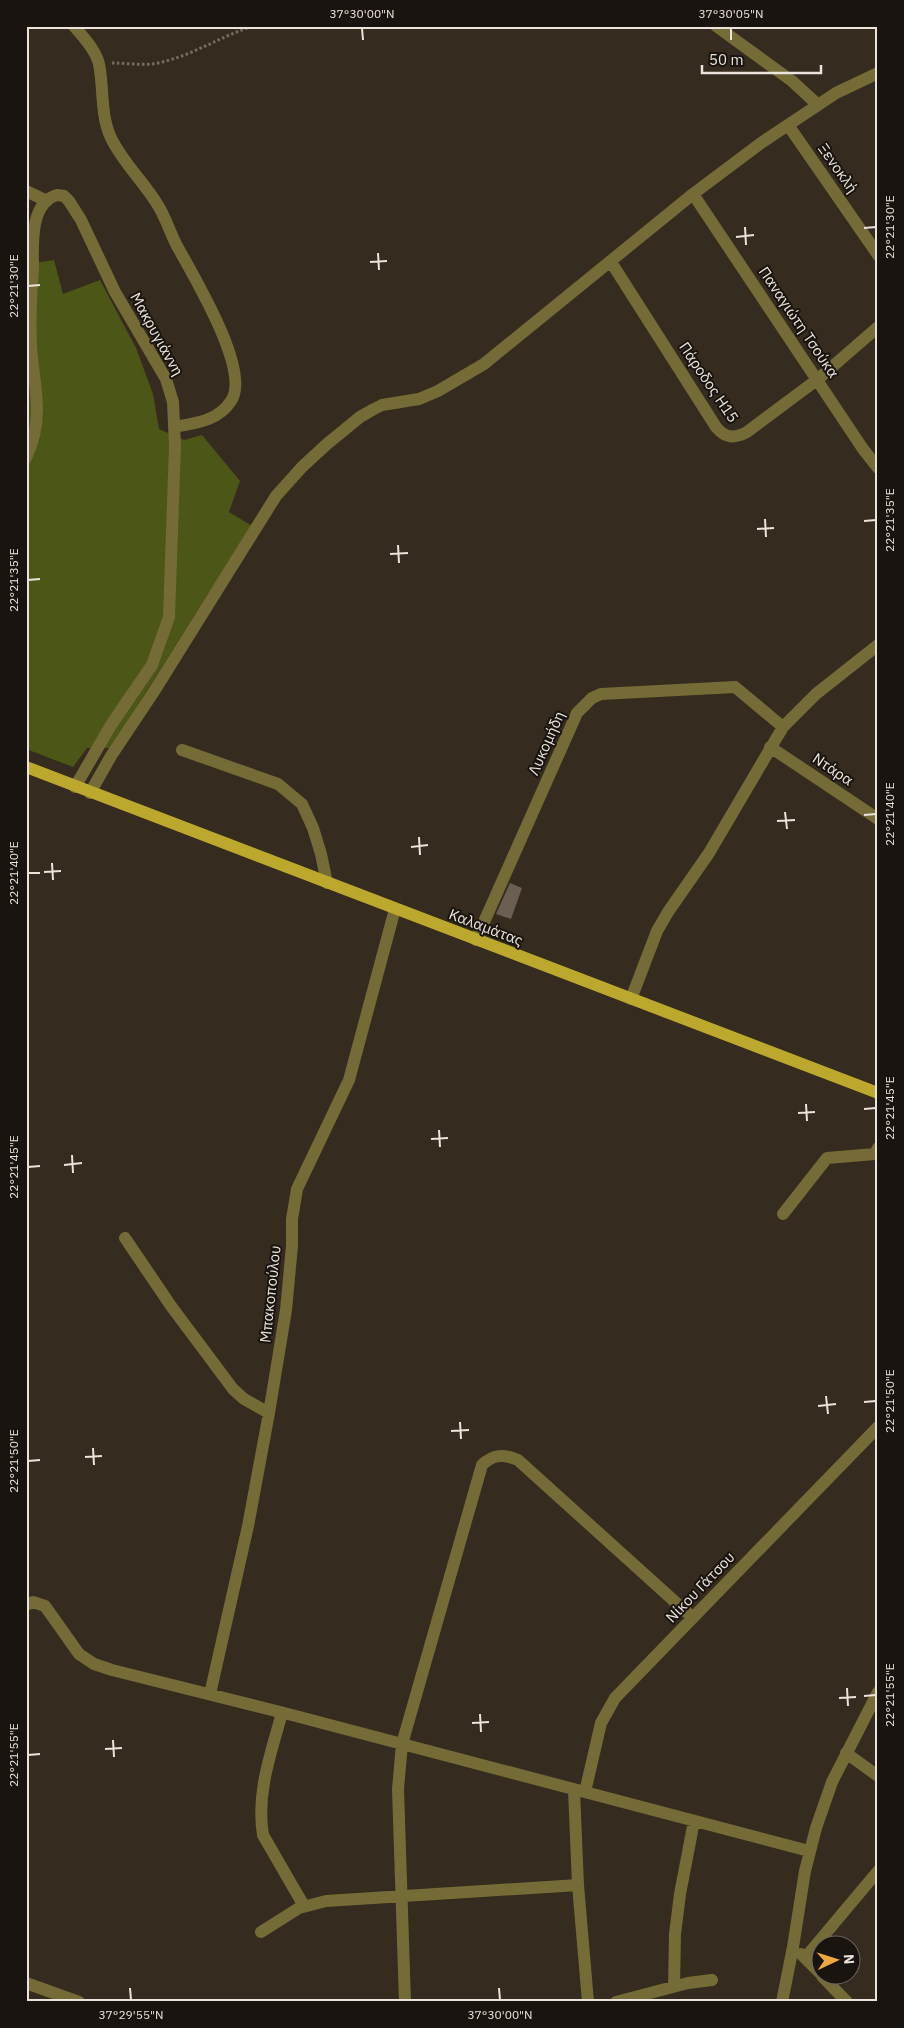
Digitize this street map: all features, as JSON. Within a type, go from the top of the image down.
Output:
[{"type":"main road","name":"Καλαμάτας","points":[[26,767],[878,1094]]},
{"type":"street","points":[[74,26],[93,50],[99,64],[103,106],[111,138],[120,154],[159,208],[223,334],[234,371],[235,392],[232,400],[220,414],[207,420],[174,426]]},
{"type":"street","points":[[716,26],[792,81],[818,104]]},
{"type":"street","points":[[83,790],[111,756],[153,693],[276,496],[302,467],[345,428],[382,405],[407,402],[438,391],[484,364],[694,194],[818,104],[836,93],[878,73]]},
{"type":"street","name":"Ξενοκλή","points":[[788,125],[878,255]]},
{"type":"street","points":[[26,192],[47,201],[36,221],[32,246],[31,345],[37,411],[34,438],[26,458]]},
{"type":"street","name":"Παναγιώτη Τσούκα","points":[[694,194],[818,379],[862,449],[878,468]]},
{"type":"street","name":"Μακρυγιάννη","points":[[47,201],[57,195],[64,196],[81,220],[115,292],[166,379],[173,402],[174,519],[169,617],[152,665],[111,725],[83,790]]},
{"type":"street","name":"Πάροδος Η15","points":[[611,262],[722,435],[738,437],[747,432],[818,379],[878,327]]},
{"type":"street","points":[[631,999],[657,931],[722,832],[783,727],[816,694],[878,645]]},
{"type":"street","name":"Λυκομήδη","points":[[476,940],[577,713],[592,698],[601,694],[620,692],[734,687],[783,727]]},
{"type":"street","name":"Ντάρα","points":[[770,747],[878,819]]},
{"type":"street","points":[[182,750],[278,784],[302,804],[319,845],[327,883]]},
{"type":"street","name":"Μπακοπούλου","points":[[210,1694],[248,1526],[269,1413],[286,1310],[292,1219],[297,1189],[348,1080],[395,909]]},
{"type":"street","points":[[783,1214],[827,1158],[875,1154],[878,1148]]},
{"type":"street","points":[[125,1238],[171,1306],[233,1389],[244,1399],[269,1413]]},
{"type":"street","name":"Νίκου Γάτσου","points":[[588,2002],[578,1886],[580,1791],[600,1723],[608,1707],[629,1682],[878,1427]]},
{"type":"street","points":[[405,2002],[398,1789],[402,1744],[482,1466],[488,1459],[497,1456],[508,1455],[518,1460],[693,1618]]},
{"type":"street","points":[[26,1605],[33,1602],[45,1606],[75,1650],[94,1664],[143,1679],[210,1694],[809,1851]]},
{"type":"street","points":[[782,2002],[794,1946],[797,1917],[809,1851],[825,1798],[846,1752],[878,1692]]},
{"type":"street","points":[[282,1713],[265,1774],[260,1811],[261,1824],[263,1835],[304,1906]]},
{"type":"street","points":[[846,1752],[878,1776]]},
{"type":"street","points":[[674,1986],[675,1934],[680,1894],[694,1821]]},
{"type":"street","points":[[805,1958],[878,1871]]},
{"type":"street","points":[[261,1932],[304,1906],[326,1901],[578,1886]]},
{"type":"street","points":[[794,1946],[812,1965]]},
{"type":"street","points":[[616,2002],[674,1986],[712,1980]]},
{"type":"street","points":[[26,1982],[79,2002]]},
{"type":"street","points":[[832,1986],[847,2002]]},
{"type":"path","points":[[99,64],[157,63],[198,50],[225,36],[252,26]]},
{"type":"green space","points":[[28,239],[27,264],[54,260],[63,294],[100,280],[136,348],[153,394],[159,429],[184,440],[202,435],[240,481],[229,512],[254,527],[212,587],[111,748],[87,748],[73,767],[26,749],[26,240]]},
{"type":"building","points":[[510,883],[522,888],[511,919],[496,914]]}]
